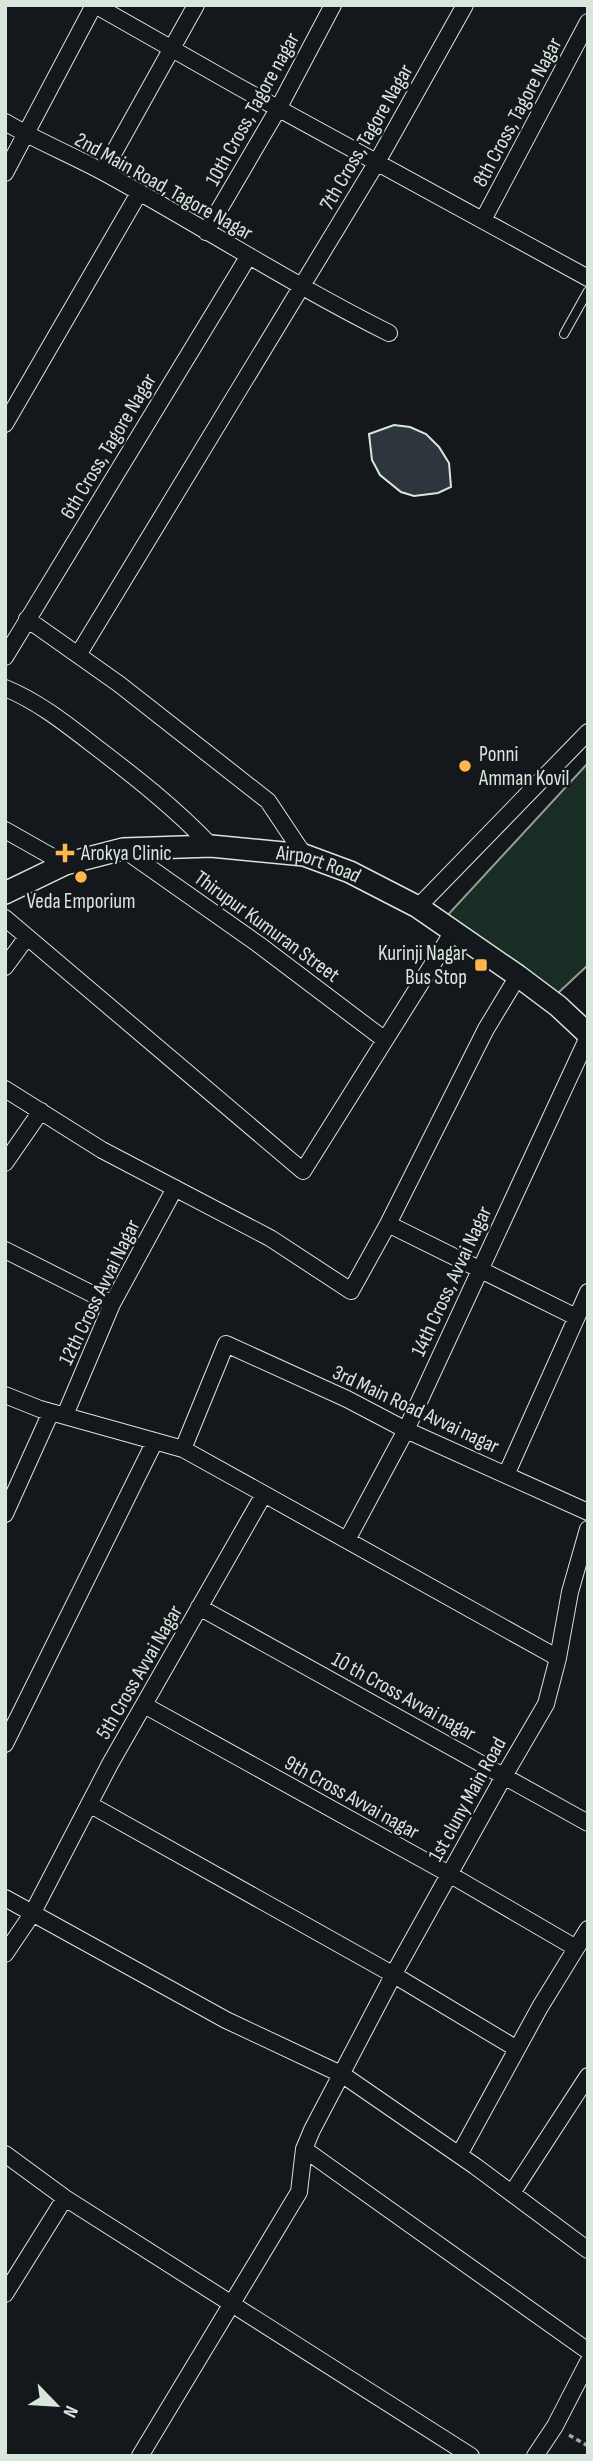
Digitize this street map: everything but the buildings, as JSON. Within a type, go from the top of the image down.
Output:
[{"type":"street","points":[[5,173],[95,5],[588,278]]},
{"type":"street","points":[[103,172],[196,5]]},
{"type":"street","name":"10th Cross, Tagore nagar","points":[[206,232],[278,108],[333,5]]},
{"type":"street","name":"7th Cross, Tagore Nagar","points":[[78,655],[377,162],[465,5]]},
{"type":"street","name":"8th Cross, Tagore Nagar","points":[[483,220],[588,22]]},
{"type":"street","name":"2nd Main Road, Tagore Nagar","points":[[5,122],[103,172],[301,288],[388,332]]},
{"type":"street","points":[[5,424],[139,193]]},
{"type":"street","name":"6th Cross, Tagore Nagar","points":[[5,657],[248,257]]},
{"type":"street","points":[[27,619],[119,684],[268,801],[304,855]]},
{"type":"street","points":[[5,688],[36,703],[146,785],[211,846]]},
{"type":"street","points":[[418,907],[588,732]]},
{"type":"street","points":[[5,830],[65,863]]},
{"type":"street","name":"Airport Road","points":[[5,893],[65,863],[122,849],[211,846],[304,855],[350,872],[418,907],[558,1006],[588,1036]]},
{"type":"street","name":"Thirupur Kumuran Street","points":[[122,849],[258,944],[385,1040]]},
{"type":"street","points":[[5,918],[303,1171],[454,930]]},
{"type":"street","points":[[5,967],[27,937]]},
{"type":"street","points":[[5,1089],[102,1150],[270,1238],[351,1292],[486,1029],[518,976]]},
{"type":"street","name":"14th Cross, Avvai Nagar","points":[[347,1540],[406,1430],[588,1036]]},
{"type":"street","points":[[5,1163],[41,1111]]},
{"type":"street","name":"12th Cross Avvai Nagar","points":[[5,1514],[112,1304],[175,1188]]},
{"type":"street","points":[[388,1224],[576,1317]]},
{"type":"street","points":[[5,1250],[112,1304]]},
{"type":"street","points":[[506,1475],[588,1292]]},
{"type":"street","name":"3rd Main Road Avvai nagar","points":[[183,1449],[226,1344],[347,1399],[406,1430],[588,1512]]},
{"type":"street","points":[[5,1395],[183,1449],[558,1658]]},
{"type":"street","points":[[5,1744],[155,1441]]},
{"type":"street","name":"5th Cross Avvai Nagar","points":[[5,1954],[32,1914],[89,1804],[264,1494]]},
{"type":"street","name":"1st cluny Main Road","points":[[140,2456],[299,2192],[304,2149],[312,2130],[449,1874],[546,1704],[570,1592],[588,1529]]},
{"type":"street","name":"10 th Cross Avvai nagar","points":[[199,1607],[588,1823]]},
{"type":"street","name":"9th Cross Avvai nagar","points":[[144,1705],[449,1874],[576,1948]]},
{"type":"street","points":[[89,1804],[394,1975],[517,2049]]},
{"type":"street","points":[[5,1898],[226,2020],[343,2075],[459,2155],[588,2250]]},
{"type":"street","points":[[459,2155],[517,2049],[588,1929]]},
{"type":"street","points":[[512,2193],[588,2076]]},
{"type":"street","points":[[304,2149],[588,2351]]},
{"type":"street","points":[[5,2154],[65,2197],[471,2456]]},
{"type":"street","points":[[5,2294],[65,2197]]},
{"type":"street","points":[[535,2456],[555,2426],[588,2362]]},
{"type":"lane","points":[[564,334],[588,291]]},
{"type":"path","points":[[555,2426],[588,2446]]},
{"type":"green space","points":[[588,763],[588,965],[557,994],[444,919]]},
{"type":"place","name":"Ponni Amman Kovil","points":[[465,766]]},
{"type":"place","name":"Arokya Clinic","points":[[65,853]]},
{"type":"place","name":"Veda Emporium","points":[[81,877]]},
{"type":"place","name":"Kurinji Nagar Bus Stop","points":[[481,965]]}]
